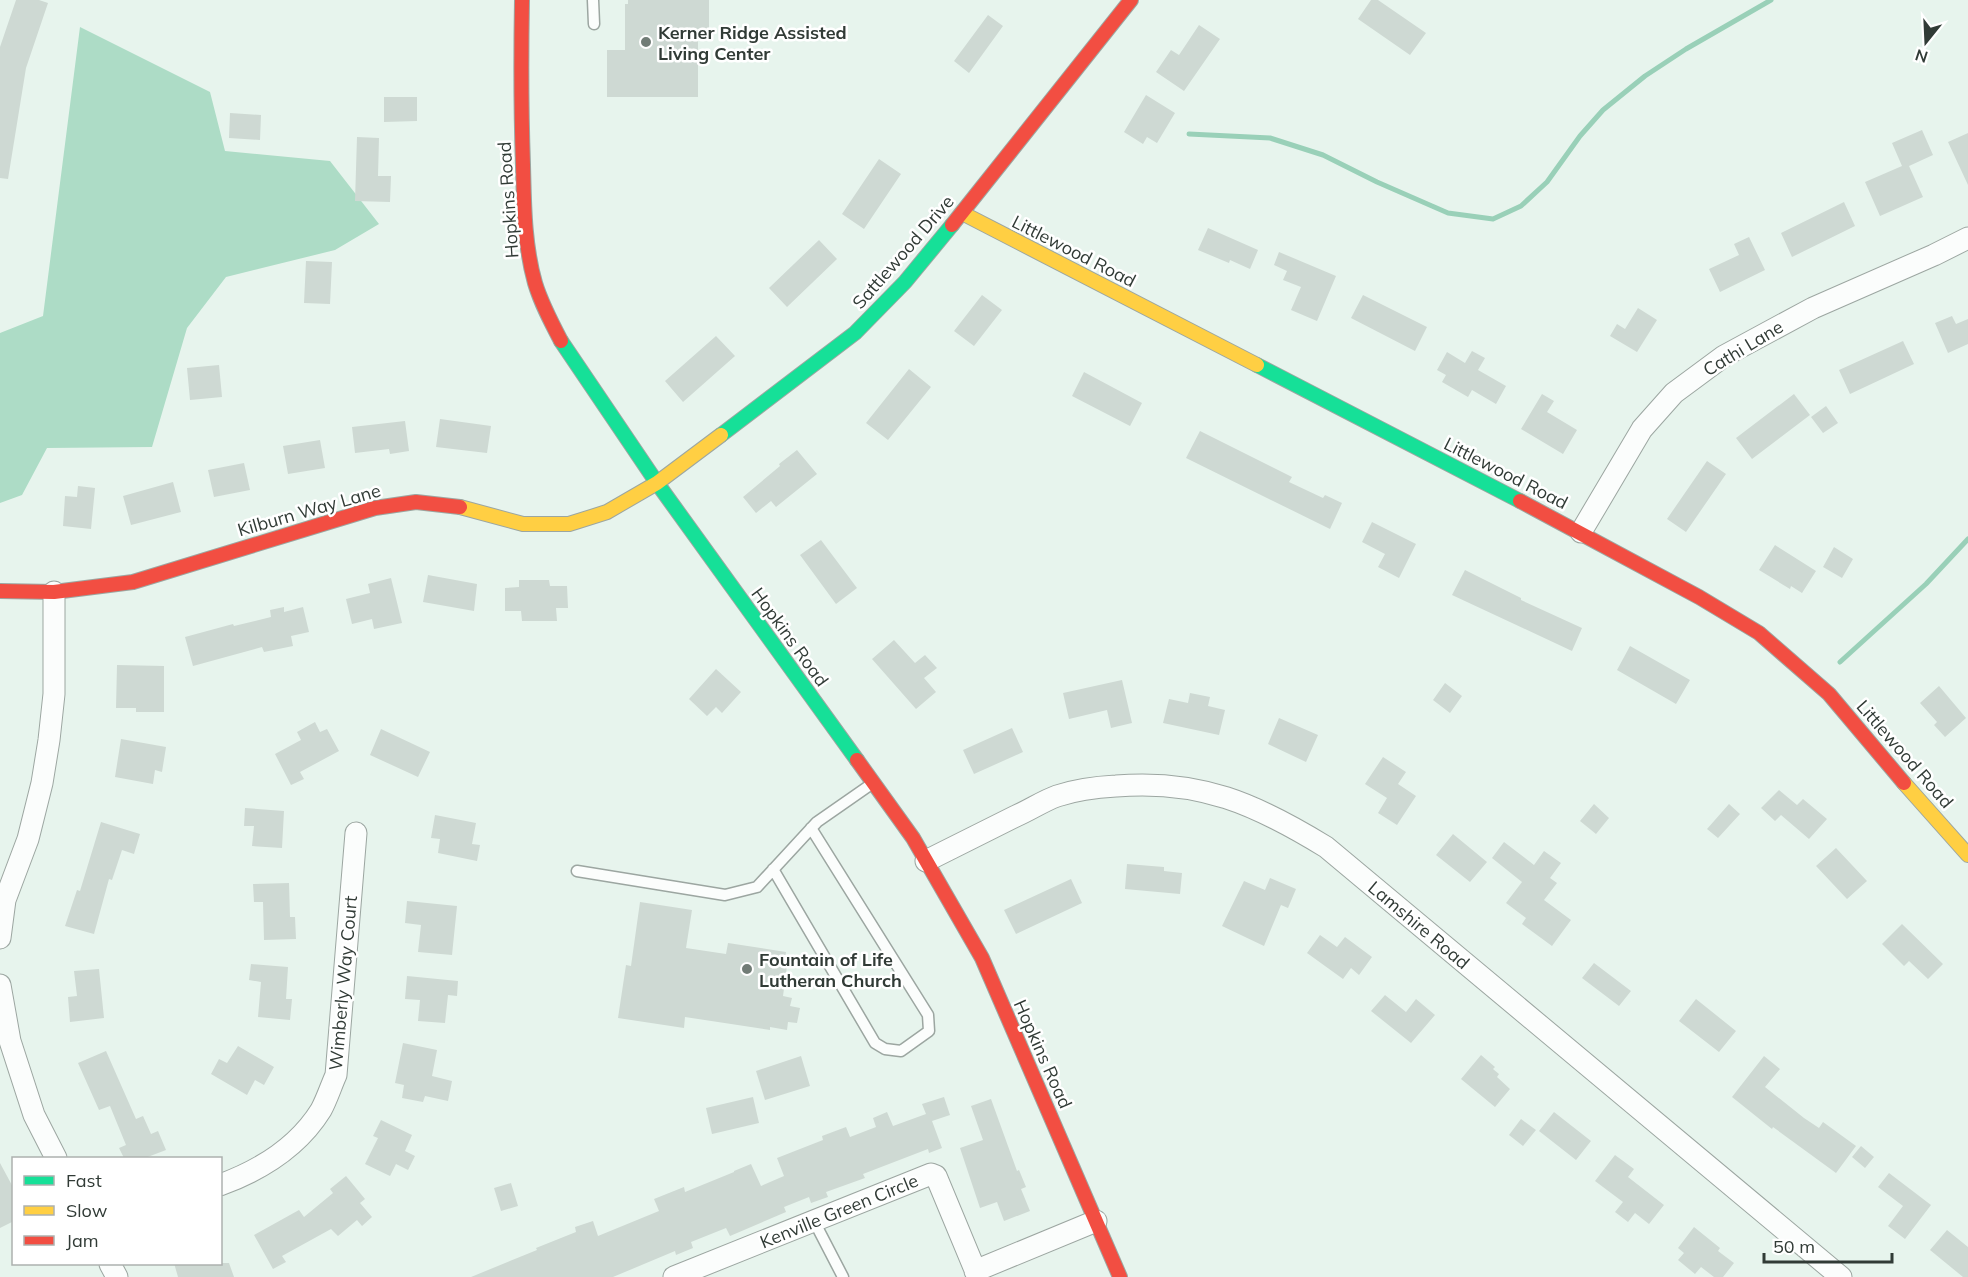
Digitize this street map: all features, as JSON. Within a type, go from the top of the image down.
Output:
[{"type":"street","name":"Hopkins Road","points":[[522,0],[521,109],[524,217],[535,282],[546,312],[562,344],[657,483],[913,838],[982,958],[1120,1277]]},
{"type":"street","name":"Sattlewood Drive","points":[[657,483],[855,333],[904,282],[962,213],[1131,0]]},
{"type":"street","name":"Littlewood Road","points":[[962,213],[1581,532],[1759,633],[1829,694],[1968,855]]},
{"type":"street","name":"Cathi Lane","points":[[1581,532],[1642,429],[1674,393],[1724,356],[1813,308],[1968,238]]},
{"type":"street","name":"Kilburn Way Lane","points":[[0,591],[54,592],[133,582],[375,508],[416,502],[458,506],[523,524],[569,524],[608,512],[657,483]]},
{"type":"street","points":[[0,938],[5,900],[28,839],[42,783],[49,740],[54,694],[54,592]]},
{"type":"street","name":"Lamshire Road","points":[[926,861],[1058,796],[1100,787],[1144,784],[1176,787],[1217,794],[1252,807],[1290,825],[1326,847],[1841,1277]]},
{"type":"street","name":"Wimberly Way Court","points":[[222,1184],[275,1160],[300,1136],[321,1109],[336,1075],[356,833]]},
{"type":"street","points":[[0,985],[10,1041],[20,1072],[34,1115],[55,1157]]},
{"type":"street","name":"Kenville Green Circle","points":[[674,1277],[931,1174],[936,1176],[976,1274]]},
{"type":"street","points":[[976,1274],[1096,1221]]},
{"type":"lane","points":[[593,0],[594,24]]},
{"type":"lane","points":[[577,871],[725,895],[757,887],[817,822],[873,783]]},
{"type":"lane","points":[[773,869],[875,1043],[885,1049],[901,1051],[930,1031],[928,1015],[811,828]]},
{"type":"lane","points":[[814,1221],[843,1277]]},
{"type":"green space","points":[[80,27],[210,92],[225,151],[330,161],[379,224],[335,250],[226,277],[187,328],[152,447],[47,448],[22,495],[0,503],[0,333],[43,316]]},
{"type":"building","points":[[16,0],[39,0],[48,3],[26,68],[8,179],[0,178],[0,47]]},
{"type":"building","name":"Kerner Ridge Assisted Living Center","points":[[628,0],[709,0],[709,35],[698,35],[698,97],[607,97],[607,50],[625,50],[625,4],[628,4]]},
{"type":"building","points":[[1371,0],[1378,0],[1426,33],[1410,55],[1358,19]]},
{"type":"building","points":[[988,15],[1003,26],[969,73],[954,61]]},
{"type":"building","points":[[1199,25],[1220,39],[1184,91],[1156,72],[1171,50],[1179,55]]},
{"type":"building","points":[[1146,95],[1175,113],[1157,143],[1147,137],[1143,144],[1124,132]]},
{"type":"building","points":[[384,97],[417,97],[417,121],[384,122]]},
{"type":"building","points":[[230,113],[261,115],[260,140],[229,138]]},
{"type":"building","points":[[1922,130],[1933,155],[1909,166],[1923,197],[1880,216],[1865,182],[1902,166],[1892,143]]},
{"type":"building","points":[[1968,133],[1968,185],[1948,142]]},
{"type":"building","points":[[357,137],[379,138],[378,176],[391,176],[390,202],[355,201]]},
{"type":"building","points":[[879,159],[901,174],[864,229],[842,214]]},
{"type":"building","points":[[1844,202],[1855,226],[1792,257],[1781,233]]},
{"type":"building","points":[[1208,228],[1258,250],[1250,269],[1198,250]]},
{"type":"building","points":[[1749,237],[1765,270],[1720,292],[1709,269],[1739,255],[1734,244]]},
{"type":"building","points":[[819,240],[837,259],[787,307],[769,288]]},
{"type":"building","points":[[1279,252],[1336,276],[1317,321],[1291,310],[1301,287],[1283,280],[1287,271],[1274,265]]},
{"type":"building","points":[[306,261],[332,262],[330,304],[304,303]]},
{"type":"building","points":[[982,295],[1002,310],[974,346],[954,331]]},
{"type":"building","points":[[1363,295],[1427,327],[1415,351],[1351,318]]},
{"type":"building","points":[[1638,308],[1657,320],[1637,352],[1610,336],[1617,324],[1625,329]]},
{"type":"building","points":[[1952,316],[1956,324],[1968,319],[1968,344],[1948,353],[1935,323]]},
{"type":"building","points":[[716,336],[735,356],[683,402],[665,381]]},
{"type":"building","points":[[1903,341],[1914,364],[1850,394],[1839,370]]},
{"type":"building","points":[[1472,351],[1485,358],[1478,370],[1506,386],[1496,404],[1472,390],[1468,397],[1442,382],[1446,375],[1437,370],[1447,352],[1465,363]]},
{"type":"building","points":[[219,365],[222,397],[190,400],[187,368]]},
{"type":"building","points":[[909,369],[931,387],[888,440],[866,423]]},
{"type":"building","points":[[1084,372],[1142,403],[1130,426],[1072,396]]},
{"type":"building","points":[[1542,394],[1554,401],[1547,412],[1577,430],[1563,454],[1521,429]]},
{"type":"building","points":[[1794,394],[1810,415],[1752,459],[1736,438]]},
{"type":"building","points":[[1826,406],[1838,423],[1823,433],[1811,417]]},
{"type":"building","points":[[440,419],[491,426],[487,453],[436,447]]},
{"type":"building","points":[[405,421],[409,451],[390,454],[389,449],[355,453],[352,427]]},
{"type":"building","points":[[1200,431],[1292,477],[1289,482],[1323,498],[1325,495],[1342,503],[1330,529],[1186,458]]},
{"type":"building","points":[[320,440],[325,468],[288,474],[283,446]]},
{"type":"building","points":[[797,450],[817,474],[776,507],[771,501],[756,513],[743,497]]},
{"type":"building","points":[[1707,461],[1726,474],[1686,532],[1667,519]]},
{"type":"building","points":[[244,463],[250,490],[214,497],[208,470]]},
{"type":"building","points":[[173,482],[181,512],[131,525],[123,496]]},
{"type":"building","points":[[78,486],[95,488],[91,529],[63,526],[65,496],[77,497]]},
{"type":"building","points":[[1372,522],[1416,544],[1399,578],[1378,567],[1385,554],[1362,542]]},
{"type":"building","points":[[821,540],[857,588],[836,604],[800,555]]},
{"type":"building","points":[[1775,545],[1816,571],[1802,593],[1791,586],[1790,589],[1759,570]]},
{"type":"building","points":[[1834,547],[1853,559],[1842,578],[1823,567]]},
{"type":"building","points":[[1465,570],[1521,600],[1582,628],[1572,651],[1452,595]]},
{"type":"building","points":[[428,575],[477,584],[474,611],[423,602]]},
{"type":"building","points":[[391,578],[402,623],[374,629],[372,619],[352,624],[346,599],[370,593],[368,584]]},
{"type":"building","points":[[519,580],[549,580],[550,586],[567,586],[568,608],[556,608],[557,621],[522,621],[521,611],[505,611],[505,588],[519,587]]},
{"type":"building","points":[[284,607],[284,612],[303,607],[309,632],[291,636],[293,646],[264,652],[262,647],[193,666],[185,637],[271,617],[270,610]]},
{"type":"building","points":[[894,640],[915,663],[925,655],[937,668],[924,678],[936,692],[916,709],[872,659]]},
{"type":"building","points":[[1630,646],[1690,680],[1676,704],[1617,670]]},
{"type":"building","points":[[117,665],[164,666],[164,712],[136,712],[136,708],[116,708]]},
{"type":"building","points":[[716,669],[741,692],[722,713],[716,707],[707,716],[689,699]]},
{"type":"building","points":[[1122,680],[1132,723],[1111,728],[1107,710],[1069,719],[1063,693]]},
{"type":"building","points":[[1445,683],[1462,696],[1450,713],[1433,700]]},
{"type":"building","points":[[1939,686],[1966,718],[1945,737],[1934,725],[1937,722],[1920,703]]},
{"type":"building","points":[[1190,693],[1210,697],[1208,706],[1225,710],[1219,735],[1163,723],[1169,699],[1188,703]]},
{"type":"building","points":[[1279,718],[1318,735],[1306,762],[1268,744]]},
{"type":"building","points":[[315,722],[320,732],[327,729],[339,751],[300,772],[304,779],[291,785],[275,754],[301,740],[297,732]]},
{"type":"building","points":[[1012,728],[1023,752],[974,774],[963,750]]},
{"type":"building","points":[[381,729],[430,752],[418,777],[370,755]]},
{"type":"building","points":[[121,739],[166,747],[162,772],[155,770],[153,784],[115,777]]},
{"type":"building","points":[[1383,757],[1406,772],[1398,784],[1416,796],[1397,825],[1378,813],[1387,798],[1365,784]]},
{"type":"building","points":[[1779,790],[1797,805],[1803,799],[1827,819],[1809,839],[1781,815],[1775,821],[1761,808]]},
{"type":"building","points":[[1594,804],[1609,818],[1596,834],[1580,821]]},
{"type":"building","points":[[1729,804],[1740,814],[1718,838],[1707,829]]},
{"type":"building","points":[[245,808],[284,811],[282,848],[252,846],[254,826],[244,826]]},
{"type":"building","points":[[435,815],[476,823],[472,844],[480,845],[477,861],[438,853],[440,839],[431,838]]},
{"type":"building","points":[[101,822],[140,834],[134,854],[122,850],[112,880],[109,879],[94,934],[65,926],[77,890],[80,891]]},
{"type":"building","points":[[1453,834],[1487,862],[1470,882],[1436,855]]},
{"type":"building","points":[[1504,842],[1534,865],[1544,851],[1561,863],[1550,878],[1557,883],[1544,900],[1571,920],[1552,946],[1522,924],[1526,918],[1506,903],[1522,882],[1492,858]]},
{"type":"building","points":[[1836,848],[1867,881],[1847,899],[1816,866]]},
{"type":"building","points":[[1127,864],[1164,867],[1164,871],[1182,873],[1180,894],[1125,889]]},
{"type":"building","points":[[1270,878],[1296,889],[1288,908],[1281,905],[1264,946],[1222,926],[1244,881],[1265,890]]},
{"type":"building","points":[[1071,879],[1082,903],[1016,934],[1004,910]]},
{"type":"building","points":[[289,883],[290,917],[295,917],[296,939],[264,940],[263,902],[254,902],[253,884]]},
{"type":"building","points":[[407,901],[457,906],[452,955],[418,952],[421,925],[405,923]]},
{"type":"building","name":"Fountain of Life Lutheran Church","points":[[640,902],[692,910],[686,948],[726,954],[728,943],[786,952],[784,965],[787,966],[783,996],[792,998],[790,1006],[800,1008],[797,1023],[788,1022],[787,1030],[770,1027],[770,1030],[685,1017],[684,1028],[618,1018],[626,965],[631,966]]},
{"type":"building","points":[[1902,924],[1943,964],[1928,979],[1909,961],[1904,966],[1882,944]]},
{"type":"building","points":[[1320,935],[1337,947],[1345,937],[1372,957],[1359,975],[1351,968],[1343,979],[1307,953]]},
{"type":"building","points":[[1594,963],[1631,991],[1619,1006],[1582,978]]},
{"type":"building","points":[[251,964],[288,967],[286,999],[292,999],[290,1020],[258,1017],[261,982],[249,980]]},
{"type":"building","points":[[99,969],[104,1018],[70,1022],[68,997],[77,996],[74,971]]},
{"type":"building","points":[[407,976],[458,981],[457,996],[448,995],[445,1023],[418,1021],[420,1000],[405,999]]},
{"type":"building","points":[[1385,995],[1406,1012],[1416,999],[1435,1015],[1411,1043],[1371,1011]]},
{"type":"building","points":[[1696,999],[1736,1031],[1719,1052],[1679,1021]]},
{"type":"building","points":[[403,1043],[437,1050],[432,1076],[452,1081],[448,1101],[425,1096],[423,1102],[402,1098],[404,1085],[395,1083]]},
{"type":"building","points":[[238,1046],[274,1067],[264,1085],[255,1080],[247,1095],[211,1074],[219,1059],[227,1063]]},
{"type":"building","points":[[106,1051],[136,1119],[143,1116],[151,1134],[158,1131],[166,1150],[148,1157],[124,1157],[119,1148],[126,1145],[110,1106],[99,1110],[78,1063]]},
{"type":"building","points":[[1481,1055],[1495,1067],[1493,1069],[1499,1074],[1497,1077],[1510,1089],[1495,1107],[1461,1079]]},
{"type":"building","points":[[801,1056],[810,1086],[765,1100],[756,1071]]},
{"type":"building","points":[[1764,1056],[1780,1069],[1765,1087],[1819,1128],[1823,1122],[1856,1146],[1836,1173],[1773,1127],[1772,1129],[1732,1097]]},
{"type":"building","points":[[753,1097],[759,1123],[712,1134],[706,1108]]},
{"type":"building","points":[[944,1097],[950,1115],[932,1121],[942,1148],[929,1153],[928,1149],[863,1174],[865,1178],[826,1192],[828,1197],[811,1203],[809,1197],[784,1207],[786,1212],[730,1236],[726,1228],[691,1242],[693,1248],[676,1255],[675,1251],[613,1277],[471,1277],[537,1250],[536,1248],[576,1232],[575,1227],[593,1221],[598,1236],[659,1211],[654,1199],[684,1187],[685,1192],[751,1164],[761,1186],[784,1176],[777,1158],[823,1140],[822,1136],[846,1127],[850,1137],[876,1127],[873,1118],[887,1112],[893,1126],[926,1114],[922,1104]]},
{"type":"building","points":[[991,1099],[1017,1171],[1019,1170],[1026,1187],[1021,1189],[1030,1211],[1004,1221],[997,1202],[980,1208],[960,1148],[983,1140],[971,1106]]},
{"type":"building","points":[[1554,1112],[1591,1141],[1576,1160],[1539,1131]]},
{"type":"building","points":[[1521,1119],[1536,1130],[1523,1146],[1509,1135]]},
{"type":"building","points":[[381,1120],[412,1135],[405,1151],[415,1156],[408,1170],[396,1164],[390,1176],[365,1164],[378,1138],[373,1136]]},
{"type":"building","points":[[1861,1146],[1874,1157],[1865,1168],[1852,1157]]},
{"type":"building","points":[[1615,1155],[1634,1169],[1628,1177],[1664,1205],[1649,1224],[1635,1213],[1628,1222],[1615,1212],[1623,1202],[1595,1181]]},
{"type":"building","points":[[0,1163],[12,1185],[12,1222],[0,1228]]},
{"type":"building","points":[[1889,1173],[1931,1205],[1905,1239],[1888,1226],[1903,1206],[1878,1187]]},
{"type":"building","points":[[346,1176],[365,1199],[360,1203],[372,1217],[362,1226],[357,1220],[338,1236],[331,1229],[282,1256],[286,1262],[273,1269],[254,1235],[299,1210],[304,1217],[333,1193],[330,1189]]},
{"type":"building","points":[[511,1183],[518,1206],[501,1211],[494,1188]]},
{"type":"building","points":[[1694,1227],[1734,1263],[1723,1277],[1714,1277],[1701,1267],[1695,1274],[1678,1260],[1684,1253],[1678,1248]]},
{"type":"building","points":[[1947,1230],[1968,1247],[1968,1277],[1963,1277],[1930,1250]]},
{"type":"building","points":[[229,1263],[234,1277],[178,1277],[175,1265]]},
{"type":"waterway","points":[[1189,134],[1270,138],[1323,155],[1448,213],[1493,219],[1521,206],[1547,182],[1580,136],[1603,110],[1645,76],[1686,49],[1771,0]]},
{"type":"waterway","points":[[1840,662],[1926,584],[1968,539]]},
{"type":"traffic: fast","points":[[721,435],[855,333],[905,282],[952,225]]},
{"type":"traffic: fast","points":[[561,341],[657,483],[857,760]]},
{"type":"traffic: fast","points":[[1257,365],[1520,501]]},
{"type":"traffic: slow","points":[[962,213],[1257,365]]},
{"type":"traffic: slow","points":[[460,507],[523,524],[569,524],[607,512],[657,483],[721,435]]},
{"type":"traffic: slow","points":[[1904,783],[1968,855]]},
{"type":"traffic: jam","points":[[522,0],[522,124],[527,239],[537,290],[561,341]]},
{"type":"traffic: jam","points":[[952,225],[1131,0]]},
{"type":"traffic: jam","points":[[1520,501],[1699,597],[1759,633],[1829,694],[1904,783]]},
{"type":"traffic: jam","points":[[0,591],[54,592],[133,582],[375,508],[416,502],[460,507]]},
{"type":"traffic: jam","points":[[857,760],[913,838],[982,958],[1120,1277]]},
{"type":"place","name":"Kerner Ridge Assisted Living Center","points":[[646,42]]},
{"type":"place","name":"Fountain of Life Lutheran Church","points":[[747,969]]}]
